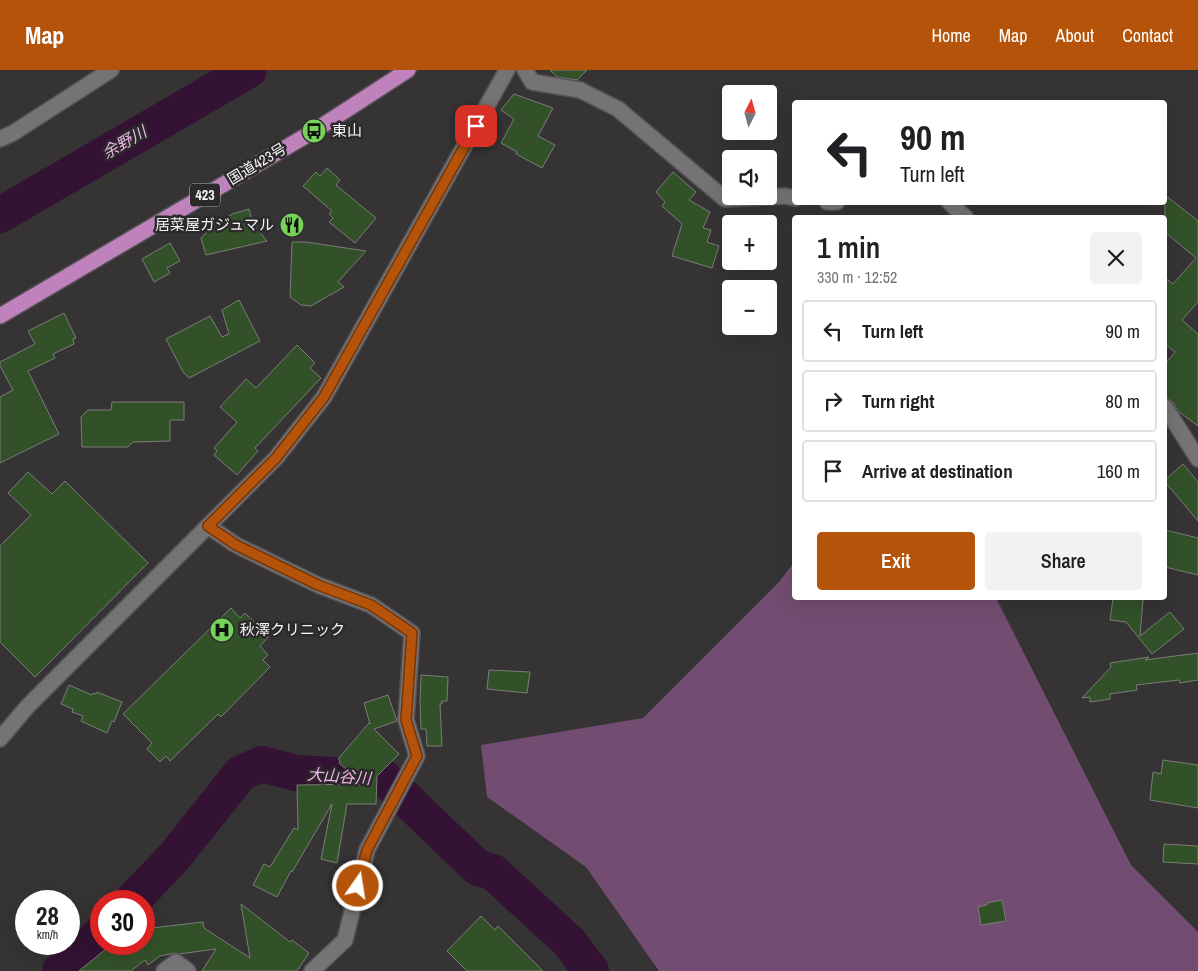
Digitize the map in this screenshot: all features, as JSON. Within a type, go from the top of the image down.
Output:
[{"type":"highway","name":"国道423号","points":[[0,316],[314,131],[408,70]]},
{"type":"street","points":[[0,139],[13,133],[111,70]]},
{"type":"street","points":[[0,739],[27,708],[276,458],[324,397],[507,70]]},
{"type":"street","points":[[525,70],[532,82],[580,90],[618,109],[725,199],[785,196],[792,197]]},
{"type":"street","points":[[952,205],[963,215]]},
{"type":"street","points":[[1167,410],[1198,459]]},
{"type":"street","points":[[208,526],[236,545],[318,585],[371,605],[412,633],[406,720],[417,756],[367,850],[345,940],[312,971]]},
{"type":"street","points":[[164,971],[176,962],[188,971]]},
{"type":"shaded area","points":[[792,565],[792,600],[997,600],[1131,865],[1198,932],[1198,971],[659,971],[586,867],[487,797],[481,745],[643,718],[779,582]]},
{"type":"building","points":[[550,70],[587,70],[577,80],[557,77]]},
{"type":"building","points":[[514,94],[553,108],[538,136],[555,145],[542,168],[516,154],[517,152],[501,143],[514,119],[501,110]]},
{"type":"building","points":[[327,168],[340,180],[336,185],[376,218],[355,243],[329,222],[333,218],[329,214],[332,211],[303,186],[316,172],[320,176]]},
{"type":"building","points":[[673,172],[696,192],[689,200],[710,212],[703,228],[711,230],[707,242],[719,246],[712,268],[672,256],[682,224],[662,206],[665,202],[656,192]]},
{"type":"building","points":[[1167,197],[1198,221],[1198,302],[1182,320],[1198,334],[1198,426],[1178,411],[1173,402],[1167,398],[1167,362],[1175,352],[1167,346],[1167,280],[1173,284],[1196,258],[1167,234],[1167,215],[1165,215]]},
{"type":"building","points":[[249,209],[253,224],[267,241],[206,255],[201,238],[213,226],[232,214]]},
{"type":"building","points":[[292,242],[306,242],[366,251],[338,282],[344,287],[311,306],[301,305],[290,297]]},
{"type":"building","points":[[170,243],[180,261],[167,268],[170,273],[154,282],[142,259]]},
{"type":"building","points":[[239,300],[260,341],[189,378],[183,372],[166,339],[210,316],[222,337],[229,334],[222,310]]},
{"type":"building","points":[[64,313],[76,338],[73,339],[74,344],[53,354],[55,358],[28,371],[59,434],[0,463],[0,397],[13,390],[0,366],[0,362],[35,344],[28,331]]},
{"type":"building","points":[[297,345],[315,363],[310,368],[321,378],[255,448],[258,451],[237,475],[214,455],[217,451],[214,448],[237,422],[220,407],[246,379],[256,388]]},
{"type":"building","points":[[112,402],[184,402],[184,420],[170,420],[170,441],[133,442],[128,447],[82,447],[81,417],[88,410],[111,410]]},
{"type":"building","points":[[1183,464],[1198,482],[1198,521],[1167,484],[1167,478]]},
{"type":"building","points":[[28,472],[52,494],[65,481],[148,563],[35,677],[0,642],[0,546],[31,515],[8,493]]},
{"type":"building","points":[[1167,530],[1198,538],[1198,575],[1167,567]]},
{"type":"building","points":[[1113,600],[1143,600],[1140,636],[1170,612],[1184,629],[1152,654],[1126,622],[1110,620]]},
{"type":"building","points":[[231,608],[240,618],[245,613],[269,636],[260,646],[268,655],[263,660],[270,667],[221,717],[218,714],[170,761],[166,756],[160,762],[147,749],[152,743],[123,714]]},
{"type":"building","points":[[1198,653],[1198,680],[1180,683],[1179,680],[1136,685],[1137,690],[1110,694],[1110,699],[1090,702],[1090,697],[1082,698],[1111,667],[1110,663],[1149,657],[1145,660]]},
{"type":"building","points":[[489,670],[530,672],[527,693],[487,689]]},
{"type":"building","points":[[421,675],[448,677],[447,701],[442,701],[442,704],[440,704],[442,746],[427,746],[426,729],[421,729]]},
{"type":"building","points":[[69,685],[92,695],[97,692],[122,702],[114,722],[112,721],[107,733],[81,721],[83,716],[72,712],[73,709],[61,704]]},
{"type":"building","points":[[388,695],[397,721],[374,729],[399,754],[377,776],[376,804],[347,804],[337,863],[321,859],[332,804],[277,897],[253,885],[264,864],[270,867],[294,828],[298,830],[297,785],[363,784],[339,763],[338,759],[370,724],[364,703]]},
{"type":"building","points":[[1163,760],[1198,765],[1198,808],[1150,800],[1153,772],[1161,774]]},
{"type":"building","points":[[1164,844],[1198,846],[1198,864],[1163,862]]},
{"type":"building","points":[[1002,900],[1006,921],[981,925],[978,907]]},
{"type":"building","points":[[241,904],[290,942],[292,940],[309,953],[297,971],[202,971],[216,949],[160,956],[148,965],[145,960],[131,971],[79,971],[99,955],[155,955],[155,928],[203,922],[204,928],[250,958]]},
{"type":"building","points":[[481,916],[495,930],[498,926],[543,971],[467,971],[447,951]]},
{"type":"waterway","name":"余野川","points":[[0,215],[249,70]]},
{"type":"waterway","name":"大山谷川","points":[[142,890],[174,857],[241,773],[262,764],[296,773],[384,778],[478,868],[493,872],[569,942],[591,971]]},
{"type":"waterway","name":"大山谷川","points":[[60,971],[90,944]]},
{"type":"place","name":"東山","points":[[314,131]]},
{"type":"place","name":"居菜屋ガジュマル","points":[[292,225]]},
{"type":"place","name":"秋澤クリニック","points":[[222,630]]},
{"type":"route","points":[[358,886],[367,850],[417,756],[406,720],[412,633],[371,605],[318,585],[236,545],[208,526],[276,458],[324,397],[476,126]]}]
